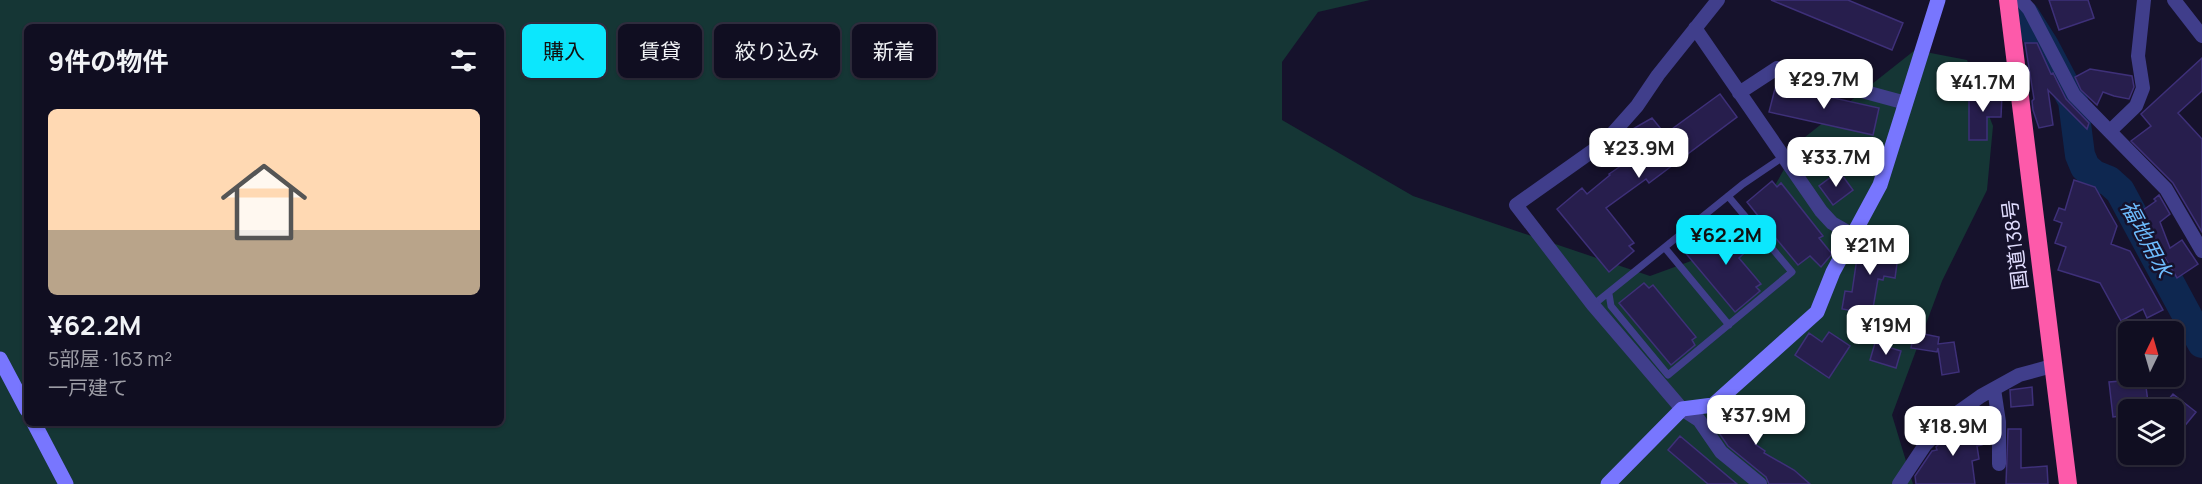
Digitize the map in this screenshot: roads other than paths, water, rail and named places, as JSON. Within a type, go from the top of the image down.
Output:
[{"type":"highway","name":"国道138号","points":[[2007,0],[2068,484]]},
{"type":"street","points":[[1718,0],[1658,75],[1637,106],[1605,142],[1516,205],[1593,305],[1682,410],[1699,420],[1721,452],[1760,484]]},
{"type":"street","points":[[1608,484],[1682,410],[1713,405],[1817,312],[1833,272],[1880,185],[1938,0]]},
{"type":"street","points":[[2021,0],[2029,9],[2074,95],[2166,189],[2202,251]]},
{"type":"street","points":[[2110,131],[2136,106],[2143,88],[2138,56],[2145,0]]},
{"type":"street","points":[[2174,0],[2202,36]]},
{"type":"street","points":[[1695,28],[1821,210],[1832,223],[1853,235]]},
{"type":"street","points":[[1739,93],[1777,68],[1906,103]]},
{"type":"street","points":[[0,359],[24,404]]},
{"type":"street","points":[[1899,484],[1925,445],[1957,414],[2019,375],[2052,366]]},
{"type":"street","points":[[1994,389],[1999,422],[1999,464]]},
{"type":"street","points":[[36,426],[66,484]]},
{"type":"lane","points":[[1593,305],[1728,196],[1783,157]]},
{"type":"lane","points":[[1608,294],[1611,306],[1668,375],[1792,272],[1728,196]]},
{"type":"lane","points":[[1665,248],[1729,325]]},
{"type":"waterway","name":"福地用水","points":[[2025,16],[2073,101],[2080,155],[2085,167],[2094,175],[2109,181],[2120,191],[2202,343]]}]
